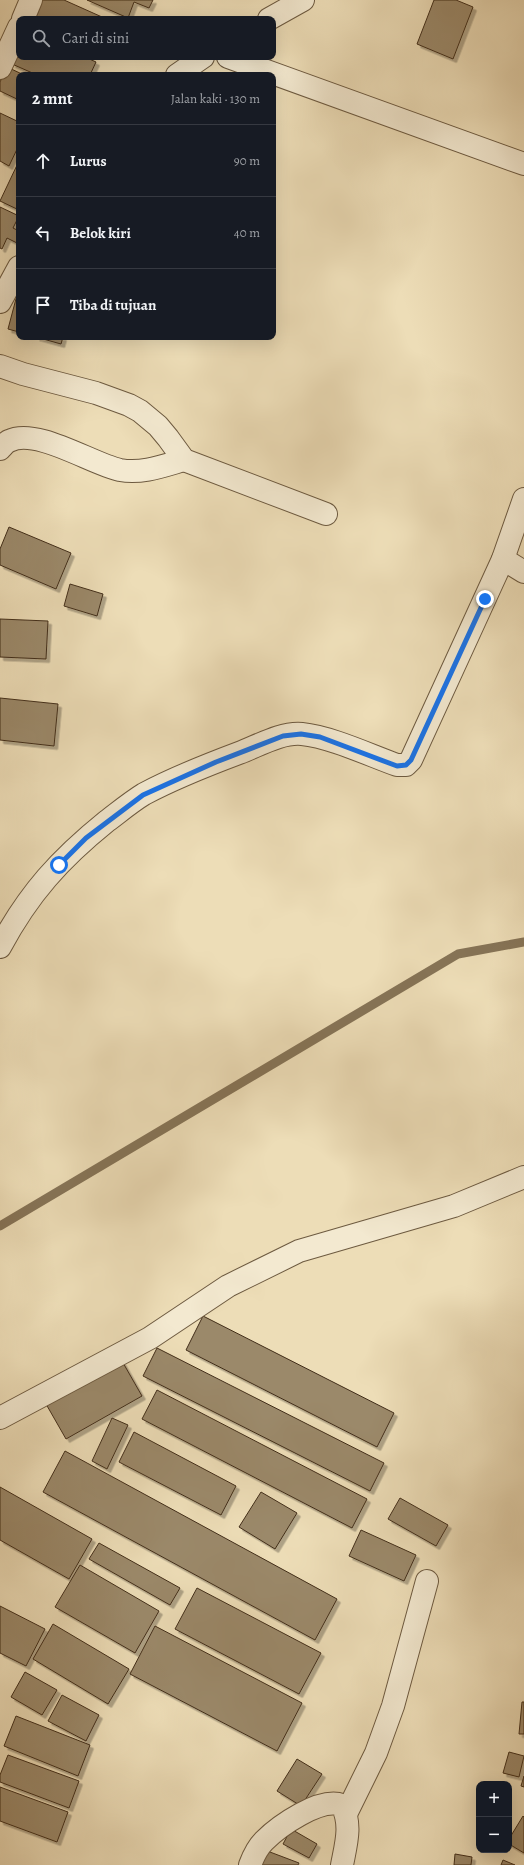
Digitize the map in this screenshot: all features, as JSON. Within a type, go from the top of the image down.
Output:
[{"type":"street","points":[[23,16],[31,0]]},
{"type":"street","points":[[274,16],[303,0]]},
{"type":"street","points":[[0,68],[16,33]]},
{"type":"street","points":[[181,72],[199,60]]},
{"type":"street","points":[[236,60],[269,72]]},
{"type":"street","points":[[276,74],[524,164]]},
{"type":"street","points":[[0,302],[16,273]]},
{"type":"street","points":[[0,366],[23,374],[96,393],[129,405],[140,411],[158,426],[184,460],[326,514]]},
{"type":"street","points":[[0,449],[9,441],[18,438],[36,439],[57,445],[120,470],[135,472],[184,460]]},
{"type":"street","points":[[0,947],[28,899],[49,874],[86,838],[128,805],[158,787],[216,762],[283,736],[301,734],[320,737],[397,766],[406,765],[411,760],[503,559],[524,499]]},
{"type":"street","points":[[503,559],[524,572]]},
{"type":"street","points":[[0,1418],[150,1338],[228,1286],[299,1251],[454,1206],[524,1177]]},
{"type":"street","points":[[346,1814],[376,1753],[393,1706],[427,1581]]},
{"type":"street","points":[[250,1865],[263,1842],[302,1813],[327,1803],[342,1805],[346,1814],[348,1830],[342,1865]]},
{"type":"building","points":[[42,0],[64,0],[100,16],[34,16]]},
{"type":"building","points":[[87,0],[153,0],[149,8],[134,2],[129,16],[123,16]]},
{"type":"building","points":[[434,0],[456,0],[473,7],[453,59],[417,44]]},
{"type":"building","points":[[16,55],[16,60],[92,60],[96,62],[91,72],[30,72],[12,64]]},
{"type":"building","points":[[7,67],[18,72],[16,72],[16,99],[0,91],[0,82]]},
{"type":"building","points":[[0,113],[16,121],[16,151],[9,166],[0,161]]},
{"type":"building","points":[[16,167],[16,209],[0,201]]},
{"type":"building","points":[[0,207],[16,215],[16,222],[13,228],[16,230],[16,242],[7,238],[2,249],[0,248]]},
{"type":"building","points":[[16,299],[16,331],[8,329]]},
{"type":"building","points":[[47,340],[62,340],[61,344]]},
{"type":"building","points":[[9,527],[71,553],[56,589],[0,565],[0,549]]},
{"type":"building","points":[[70,584],[103,594],[97,616],[64,606]]},
{"type":"building","points":[[0,619],[48,621],[46,659],[0,657]]},
{"type":"building","points":[[0,698],[58,704],[54,746],[0,740]]},
{"type":"building","points":[[203,1316],[394,1413],[377,1447],[186,1350]]},
{"type":"building","points":[[157,1348],[384,1463],[370,1491],[143,1376]]},
{"type":"building","points":[[122,1361],[142,1396],[66,1439],[46,1404]]},
{"type":"building","points":[[157,1390],[367,1499],[352,1528],[142,1419]]},
{"type":"building","points":[[112,1418],[128,1425],[107,1469],[92,1461]]},
{"type":"building","points":[[134,1432],[236,1486],[221,1515],[119,1462]]},
{"type":"building","points":[[65,1451],[337,1599],[315,1640],[43,1492]]},
{"type":"building","points":[[0,1487],[92,1539],[69,1579],[0,1540]]},
{"type":"building","points":[[261,1492],[297,1513],[275,1549],[239,1527]]},
{"type":"building","points":[[400,1498],[448,1525],[436,1546],[388,1519]]},
{"type":"building","points":[[361,1530],[416,1555],[404,1581],[349,1556]]},
{"type":"building","points":[[99,1543],[180,1588],[170,1605],[89,1559]]},
{"type":"building","points":[[80,1565],[159,1611],[135,1653],[55,1607]]},
{"type":"building","points":[[197,1588],[321,1653],[299,1694],[175,1629]]},
{"type":"building","points":[[0,1606],[45,1629],[26,1666],[0,1653]]},
{"type":"building","points":[[53,1624],[129,1669],[108,1704],[33,1659]]},
{"type":"building","points":[[155,1626],[302,1703],[277,1751],[130,1674]]},
{"type":"building","points":[[25,1672],[57,1690],[42,1715],[11,1697]]},
{"type":"building","points":[[62,1695],[99,1715],[86,1741],[48,1721]]},
{"type":"building","points":[[522,1702],[524,1702],[524,1734],[519,1734]]},
{"type":"building","points":[[16,1716],[90,1745],[78,1776],[4,1746]]},
{"type":"building","points":[[509,1752],[524,1756],[519,1777],[503,1773]]},
{"type":"building","points":[[8,1755],[79,1781],[69,1808],[0,1782],[0,1775]]},
{"type":"building","points":[[297,1759],[322,1774],[301,1806],[277,1791]]},
{"type":"building","points":[[524,1776],[524,1787],[521,1786]]},
{"type":"building","points":[[0,1787],[68,1812],[57,1842],[0,1821]]},
{"type":"building","points":[[523,1816],[524,1853],[512,1846],[512,1834]]},
{"type":"building","points":[[291,1829],[317,1844],[309,1858],[283,1844]]},
{"type":"building","points":[[262,1849],[299,1863],[298,1865],[256,1865]]},
{"type":"building","points":[[455,1854],[472,1857],[471,1865],[454,1865]]},
{"type":"building","points":[[503,1860],[515,1865],[501,1865]]},
{"type":"waterway","points":[[0,1226],[458,954],[524,942]]},
{"type":"route","points":[[59,865],[86,838],[143,795],[216,762],[283,736],[301,734],[320,737],[397,766],[406,765],[411,760],[485,599]]}]
